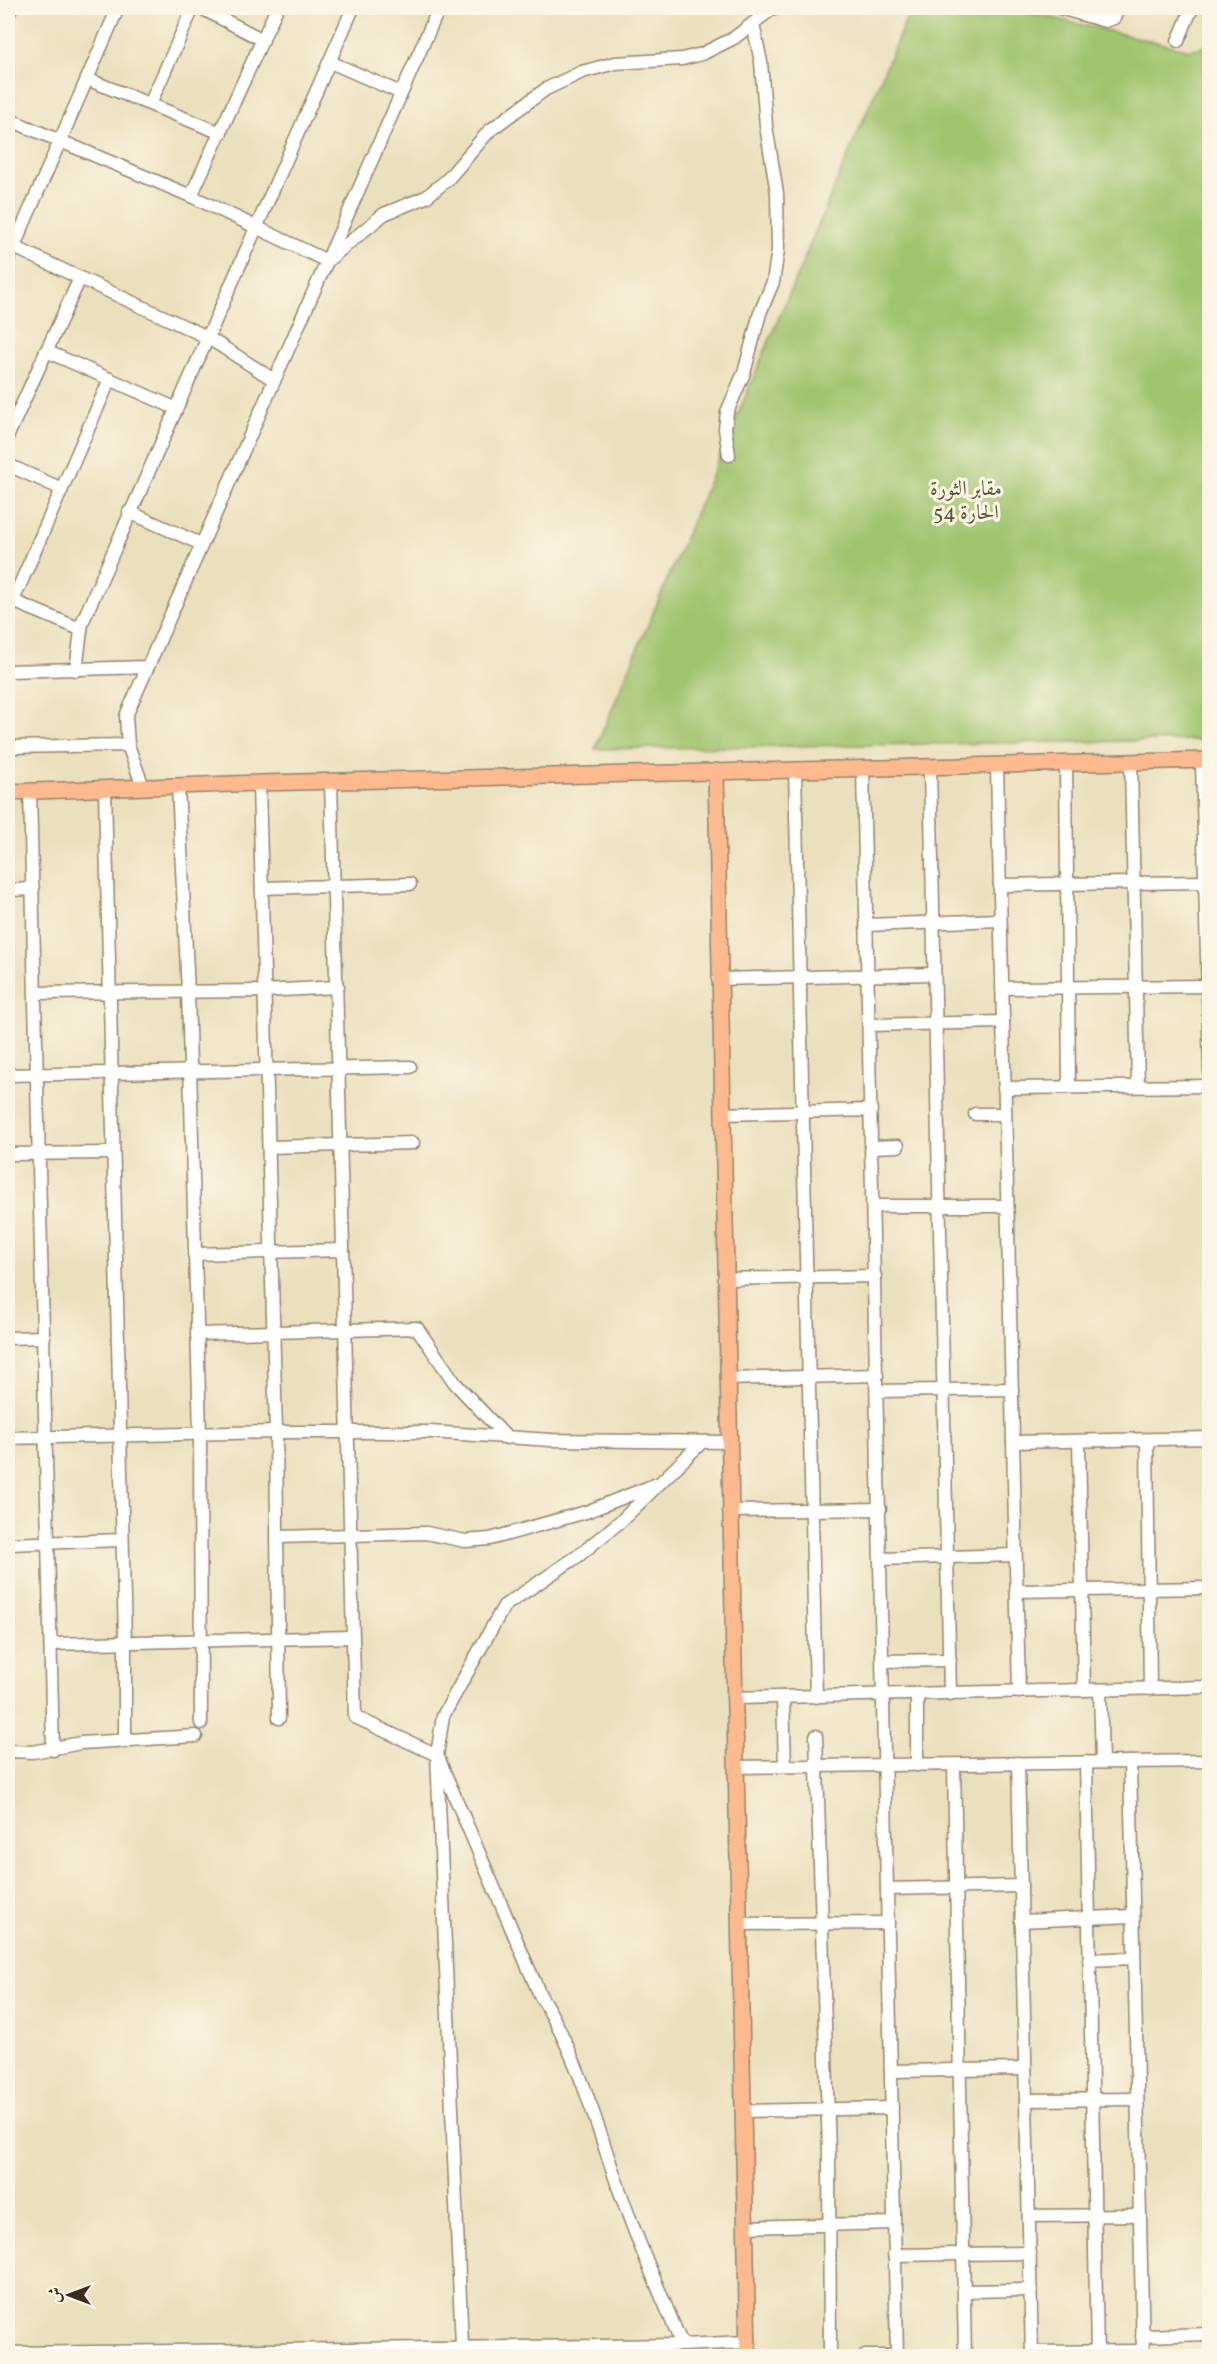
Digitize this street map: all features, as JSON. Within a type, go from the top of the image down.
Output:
[{"type":"main road","points":[[8,12],[9,8]]},
{"type":"main road","points":[[8,792],[716,771],[863,770],[1206,761]]},
{"type":"main road","points":[[716,771],[724,1279],[748,2349]]},
{"type":"street","points":[[8,260],[118,8]]},
{"type":"street","points":[[150,104],[193,8]]},
{"type":"street","points":[[201,8],[263,40]]},
{"type":"street","points":[[191,196],[277,8]]},
{"type":"street","points":[[76,670],[80,629],[129,512],[352,8]]},
{"type":"street","points":[[143,787],[128,745],[126,716],[439,8]]},
{"type":"street","points":[[327,261],[384,214],[426,196],[447,180],[489,131],[546,89],[582,72],[615,63],[682,59],[702,54],[734,38],[773,8]]},
{"type":"street","points":[[1060,8],[1105,21],[1114,18],[1118,8]]},
{"type":"street","points":[[1178,40],[1192,8]]},
{"type":"street","points":[[729,455],[725,429],[727,412],[744,373],[760,313],[773,282],[778,250],[777,193],[766,126],[761,62],[753,24]]},
{"type":"street","points":[[330,62],[401,93]]},
{"type":"street","points":[[87,79],[221,133]]},
{"type":"street","points":[[8,119],[191,196],[327,261]]},
{"type":"street","points":[[14,247],[207,337],[274,380]]},
{"type":"street","points":[[8,435],[80,278]]},
{"type":"street","points":[[46,351],[175,408]]},
{"type":"street","points":[[80,629],[10,607],[110,379]]},
{"type":"street","points":[[8,465],[62,489]]},
{"type":"street","points":[[129,512],[201,543]]},
{"type":"street","points":[[8,671],[147,667]]},
{"type":"street","points":[[8,747],[128,745]]},
{"type":"street","points":[[1206,761],[1205,882],[1208,916],[1209,1072]]},
{"type":"street","points":[[1131,763],[1138,1086]]},
{"type":"street","points":[[1066,765],[1069,1088]]},
{"type":"street","points":[[930,767],[950,1694]]},
{"type":"street","points":[[997,767],[1019,1692]]},
{"type":"street","points":[[795,770],[816,1696]]},
{"type":"street","points":[[863,770],[897,2356],[865,2356]]},
{"type":"street","points":[[331,781],[355,1717],[437,1755],[540,1995],[555,2019],[603,2136],[646,2264],[682,2345]]},
{"type":"street","points":[[259,783],[270,1147],[278,1537],[279,1718]]},
{"type":"street","points":[[178,786],[191,1071],[200,1434],[201,1724]]},
{"type":"street","points":[[105,790],[110,1074],[121,1437],[125,1742]]},
{"type":"street","points":[[30,791],[53,1750]]},
{"type":"street","points":[[1000,885],[1205,882]]},
{"type":"street","points":[[262,888],[410,884]]},
{"type":"street","points":[[8,890],[33,889]]},
{"type":"street","points":[[867,925],[1000,920]]},
{"type":"street","points":[[718,978],[934,974]]},
{"type":"street","points":[[1002,988],[1207,986]]},
{"type":"street","points":[[35,993],[265,991],[338,987]]},
{"type":"street","points":[[869,1025],[1003,1022]]},
{"type":"street","points":[[8,1075],[410,1067]]},
{"type":"street","points":[[1004,1088],[1209,1086]]},
{"type":"street","points":[[722,1114],[871,1110]]},
{"type":"street","points":[[975,1114],[1005,1114]]},
{"type":"street","points":[[270,1147],[413,1143]]},
{"type":"street","points":[[872,1147],[898,1146]]},
{"type":"street","points":[[8,1154],[112,1154]]},
{"type":"street","points":[[873,1206],[1007,1206]]},
{"type":"street","points":[[194,1254],[342,1250]]},
{"type":"street","points":[[724,1279],[874,1276]]},
{"type":"street","points":[[197,1334],[417,1328],[455,1383],[507,1438]]},
{"type":"street","points":[[8,1338],[44,1337]]},
{"type":"street","points":[[727,1379],[877,1375]]},
{"type":"street","points":[[877,1391],[944,1392],[1012,1389]]},
{"type":"street","points":[[8,1438],[276,1432],[430,1432],[507,1438],[728,1442]]},
{"type":"street","points":[[1013,1442],[1209,1438]]},
{"type":"street","points":[[1147,1440],[1150,1689]]},
{"type":"street","points":[[1079,1441],[1084,1690]]},
{"type":"street","points":[[462,2346],[437,1755],[443,1716],[504,1606],[578,1556],[665,1480],[701,1443]]},
{"type":"street","points":[[278,1537],[349,1537],[426,1533],[465,1541],[490,1539],[586,1512],[665,1480]]},
{"type":"street","points":[[729,1511],[880,1509]]},
{"type":"street","points":[[8,1544],[122,1540]]},
{"type":"street","points":[[881,1559],[1015,1556]]},
{"type":"street","points":[[1016,1591],[1209,1588]]},
{"type":"street","points":[[51,1644],[352,1637]]},
{"type":"street","points":[[883,1661],[950,1660]]},
{"type":"street","points":[[733,1698],[1209,1688]]},
{"type":"street","points":[[1100,1690],[1102,1762]]},
{"type":"street","points":[[917,1694],[917,1765]]},
{"type":"street","points":[[783,1697],[785,1766]]},
{"type":"street","points":[[8,1751],[18,1753],[53,1750],[81,1743],[196,1736]]},
{"type":"street","points":[[816,1736],[830,2226],[830,2356]]},
{"type":"street","points":[[735,1767],[1209,1761]]},
{"type":"street","points":[[1086,1762],[1097,2354]]},
{"type":"street","points":[[1018,1763],[1032,2354],[1143,2354],[1130,1762]]},
{"type":"street","points":[[954,1765],[965,2356]]},
{"type":"street","points":[[887,1889],[1021,1886]]},
{"type":"street","points":[[1021,1921],[1133,1916]]},
{"type":"street","points":[[739,1924],[888,1923]]},
{"type":"street","points":[[1089,1960],[1134,1958]]},
{"type":"street","points":[[891,2072],[1025,2069]]},
{"type":"street","points":[[1026,2100],[1137,2099]]},
{"type":"street","points":[[743,2111],[892,2108]]},
{"type":"street","points":[[1029,2216],[1140,2215]]},
{"type":"street","points":[[745,2227],[894,2223]]},
{"type":"street","points":[[894,2255],[1030,2253]]},
{"type":"street","points":[[964,2290],[1031,2290]]},
{"type":"street","points":[[1142,2336],[1209,2334]]},
{"type":"street","points":[[8,2353],[462,2346],[682,2345],[748,2349]]},
{"type":"green space","name":"مقابر الثورة الحارة 54","points":[[911,8],[1011,8],[1190,50],[1209,45],[1209,740],[595,749]]}]
